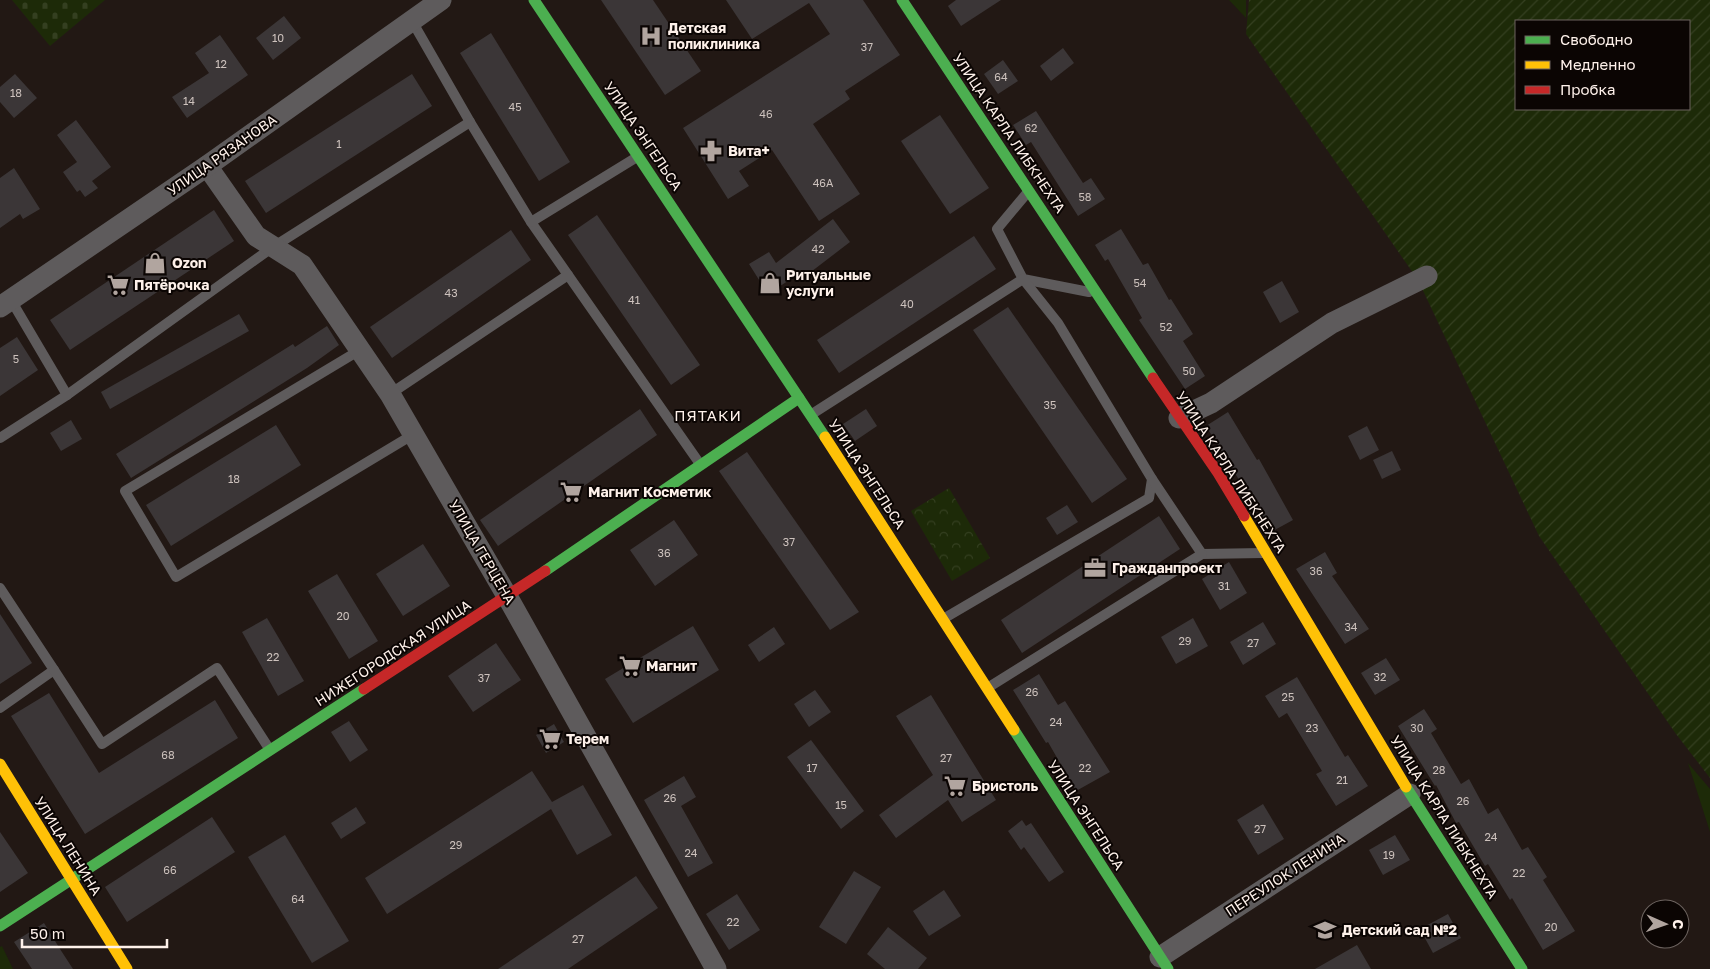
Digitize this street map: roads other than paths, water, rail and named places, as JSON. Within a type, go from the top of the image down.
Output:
[{"type":"street","name":"УЛИЦА РЯЗАНОВА","points":[[5,304],[207,166],[441,0]]},
{"type":"street","name":"УЛИЦА ЭНГЕЛЬСА","points":[[534,0],[799,398],[1164,963]]},
{"type":"street","name":"УЛИЦА КАРЛА ЛИБКНЕХТА","points":[[902,0],[1179,418],[1218,473],[1410,794],[1522,969]]},
{"type":"street","name":"УЛИЦА ГЕРЦЕНА","points":[[207,166],[256,236],[302,265],[390,394],[507,596],[716,969]]},
{"type":"street","points":[[1179,418],[1211,404],[1332,323],[1427,276]]},
{"type":"street","name":"НИЖЕГОРОДСКАЯ УЛИЦА","points":[[0,926],[72,881],[507,596],[799,398]]},
{"type":"street","name":"УЛИЦА ЛЕНИНА","points":[[0,764],[127,969]]},
{"type":"street","name":"ПЕРЕУЛОК ЛЕНИНА","points":[[1164,963],[1410,794]]},
{"type":"lane","points":[[412,21],[470,122],[531,222],[700,465]]},
{"type":"lane","points":[[0,438],[68,395],[274,247],[470,122]]},
{"type":"lane","points":[[531,222],[638,157]]},
{"type":"lane","points":[[1029,190],[997,230],[1023,279],[1058,323],[1152,479],[1202,554]]},
{"type":"lane","points":[[390,394],[568,275]]},
{"type":"lane","points":[[810,415],[1023,279],[1098,294]]},
{"type":"lane","points":[[5,304],[68,395]]},
{"type":"lane","points":[[360,350],[125,491],[176,577],[414,434]]},
{"type":"lane","points":[[942,620],[1149,498],[1152,479]]},
{"type":"lane","points":[[987,688],[1202,554],[1266,553]]},
{"type":"lane","points":[[0,588],[102,744],[217,668],[270,751]]},
{"type":"lane","points":[[0,708],[54,670]]},
{"type":"place","name":"Детская поликлиника","points":[[651,36]]},
{"type":"place","name":"Вита+","points":[[711,151]]},
{"type":"place","name":"Ozon","points":[[155,263]]},
{"type":"place","name":"Ритуальные услуги","points":[[770,283]]},
{"type":"place","name":"Пятёрочка","points":[[118,285]]},
{"type":"place","name":"Магнит Косметик","points":[[571,492]]},
{"type":"place","name":"Гражданпроект","points":[[1095,568]]},
{"type":"place","name":"Магнит","points":[[630,666]]},
{"type":"place","name":"Терем","points":[[550,739]]},
{"type":"place","name":"Бристоль","points":[[955,786]]},
{"type":"place","name":"Детский сад №2","points":[[1325,930]]},
{"type":"district","name":"ПЯТАКИ","points":[[708,416]]}]
